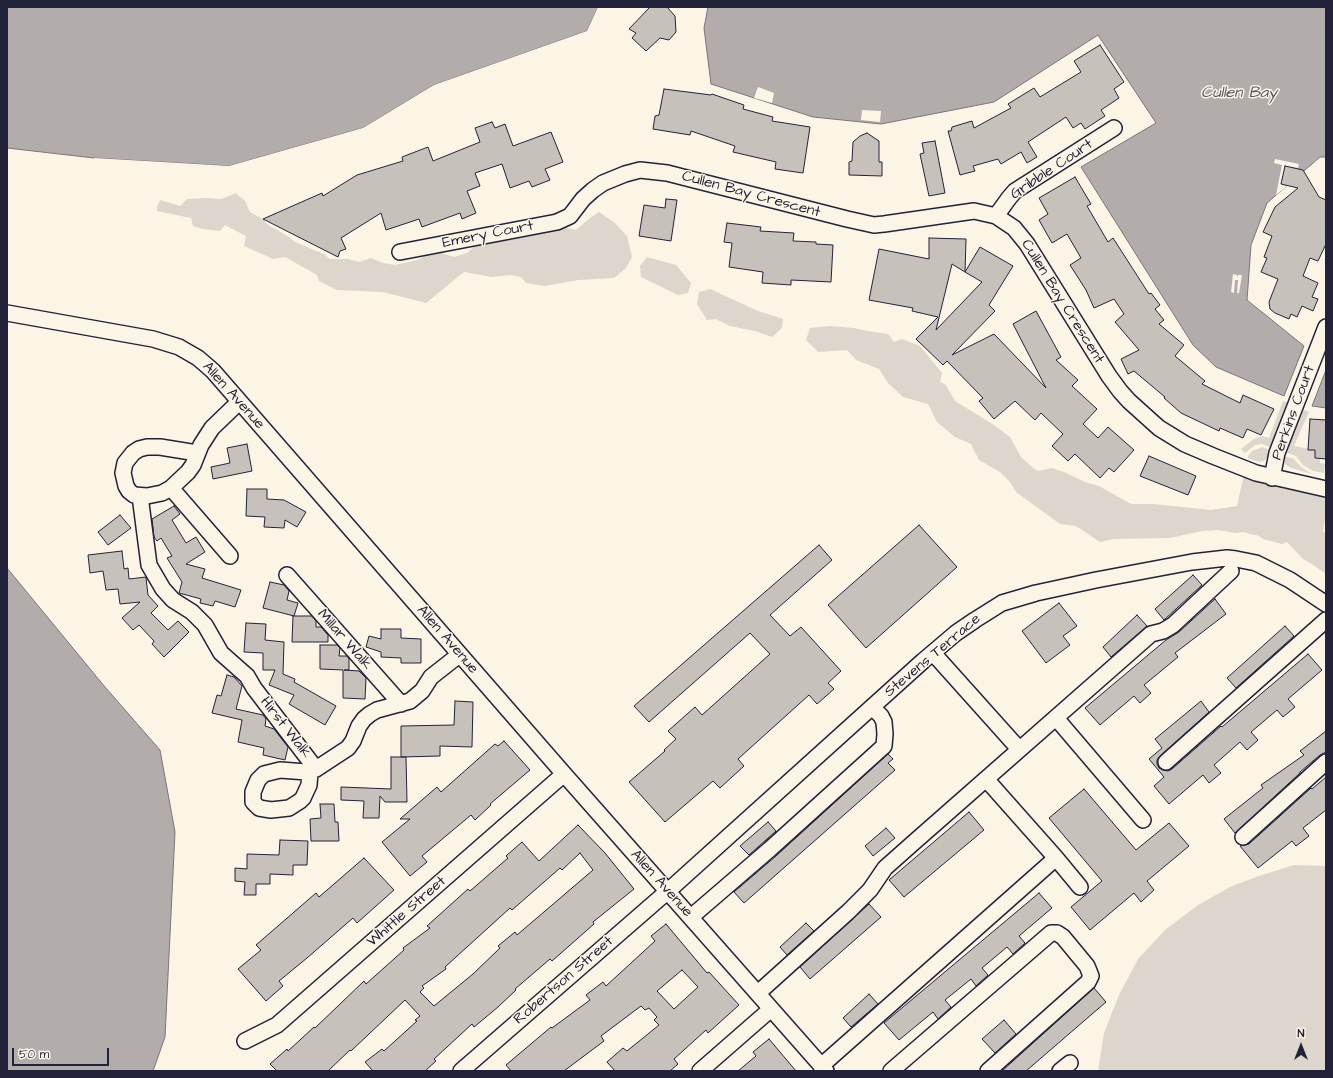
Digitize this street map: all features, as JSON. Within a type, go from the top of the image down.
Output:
[{"type":"street","name":"Gribble Court","points":[[996,216],[1015,191],[1114,128]]},
{"type":"street","name":"Cullen Bay Crescent","points":[[573,212],[588,194],[611,179],[631,172],[649,170],[667,173],[874,225],[974,211],[996,216],[1014,228],[1027,244],[1109,376],[1129,401],[1159,428],[1185,444],[1237,466],[1272,478],[1326,489]]},
{"type":"street","name":"Emery Court","points":[[400,252],[557,222],[570,216],[573,212]]},
{"type":"street","name":"Allen Avenue","points":[[7,313],[141,337],[179,347],[205,364],[459,655],[824,1068]]},
{"type":"street","name":"Perkins Court","points":[[1272,478],[1277,454],[1326,327]]},
{"type":"street","points":[[197,453],[154,447],[139,449],[133,453],[125,463],[123,469],[126,486],[134,495],[140,496],[162,493],[171,488],[188,472],[193,465],[197,453],[212,428],[239,402]]},
{"type":"street","points":[[171,488],[230,556]]},
{"type":"street","name":"Hirst Walk","points":[[140,496],[150,564],[163,589],[173,600],[192,612],[205,625],[221,653],[248,676],[254,688],[313,770],[348,748],[353,741],[359,726],[370,714],[377,710],[401,704]]},
{"type":"street","name":"Stevens Terrace","points":[[668,891],[933,653],[975,620],[1002,603],[1036,593],[1192,562],[1236,558],[1256,563],[1290,580],[1326,604]]},
{"type":"street","points":[[758,993],[848,912],[870,890],[886,868],[1151,634],[1163,631],[1173,625],[1231,570]]},
{"type":"street","name":"Millar Walk","points":[[287,575],[401,704]]},
{"type":"street","points":[[1166,762],[1326,620]]},
{"type":"street","points":[[933,653],[1020,749]]},
{"type":"street","points":[[401,704],[415,698],[422,691],[431,677],[459,655]]},
{"type":"street","points":[[691,917],[770,849],[884,746],[886,734],[884,722],[881,716],[872,707]]},
{"type":"street","points":[[1056,718],[1143,820]]},
{"type":"street","points":[[1243,837],[1326,762]]},
{"type":"street","name":"Whittle Street","points":[[244,1041],[277,1026],[564,774]]},
{"type":"street","points":[[986,779],[1080,887]]},
{"type":"street","points":[[824,1068],[1056,858]]},
{"type":"street","name":"Robertson Street","points":[[461,1071],[668,891]]},
{"type":"street","points":[[891,1071],[1051,933],[1057,933],[1063,937],[1087,966],[1091,976],[1088,982],[988,1071]]},
{"type":"street","points":[[700,1071],[771,1009]]},
{"type":"shaded area","points":[[236,193],[245,201],[250,212],[263,219],[268,225],[295,242],[326,255],[329,259],[348,259],[359,262],[371,258],[383,263],[395,265],[418,260],[428,253],[441,253],[454,257],[467,253],[480,241],[502,241],[524,235],[541,234],[562,227],[576,230],[599,212],[615,223],[627,236],[632,257],[626,268],[614,278],[578,280],[545,286],[526,283],[521,277],[510,275],[492,277],[464,272],[426,303],[383,292],[337,290],[319,281],[317,275],[285,257],[273,259],[244,246],[246,236],[225,225],[220,231],[203,229],[193,226],[191,218],[157,211],[160,200],[180,206],[187,199],[221,199]]},
{"type":"shaded area","points":[[647,257],[676,265],[691,283],[688,293],[678,295],[641,277],[640,266]]},
{"type":"shaded area","points":[[710,289],[758,311],[783,319],[782,328],[772,337],[755,331],[730,326],[716,319],[707,320],[697,304],[699,292]]},
{"type":"shaded area","points":[[830,326],[854,328],[888,334],[894,342],[902,339],[920,346],[942,373],[940,382],[946,385],[955,401],[994,425],[1010,437],[1021,457],[1033,468],[1038,471],[1052,468],[1064,472],[1085,482],[1099,486],[1131,504],[1153,504],[1211,510],[1237,506],[1244,474],[1326,493],[1326,514],[1323,531],[1326,535],[1326,574],[1303,559],[1287,542],[1282,544],[1243,532],[1236,533],[1218,530],[1202,531],[1170,538],[1113,539],[1100,542],[1076,526],[1060,524],[1016,492],[1010,482],[1000,472],[979,460],[971,444],[955,437],[937,422],[928,404],[903,397],[888,383],[879,369],[856,360],[847,350],[818,352],[806,340],[810,328]]},
{"type":"shaded area","points":[[1283,401],[1290,404],[1273,448],[1262,444],[1255,445],[1245,453],[1241,449],[1254,439],[1262,436],[1269,438]]},
{"type":"shaded area","points":[[1302,409],[1309,412],[1294,446],[1315,450],[1315,458],[1320,459],[1320,463],[1325,464],[1324,473],[1313,471],[1303,465],[1296,456],[1285,452]]},
{"type":"shaded area","points":[[1262,447],[1272,451],[1264,461],[1258,462],[1248,458],[1252,451]]},
{"type":"shaded area","points":[[1284,456],[1294,459],[1301,467],[1312,474],[1291,468],[1285,464]]},
{"type":"shaded area","points":[[1294,865],[1326,866],[1326,1071],[1098,1071],[1104,1033],[1119,995],[1138,959],[1165,930],[1198,905],[1232,886]]},
{"type":"water","points":[[7,7],[598,7],[587,31],[434,85],[363,128],[229,166],[94,158],[7,148]]},
{"type":"water","name":"Cullen Bay","points":[[708,7],[1326,7],[1326,157],[1320,157],[1267,203],[1251,245],[1247,300],[1304,346],[1284,396],[1216,367],[1193,345],[1081,167],[1156,123],[1098,35],[994,102],[881,124],[813,117],[711,84],[704,28]]},
{"type":"water","points":[[1326,370],[1326,408],[1312,406]]},
{"type":"water","points":[[7,568],[105,687],[160,750],[175,832],[165,1037],[153,1071],[7,1071]]},
{"type":"pier","points":[[598,7],[600,7],[588,33],[435,86],[363,130],[229,168],[95,160],[94,158],[229,166],[363,128],[434,85],[587,31]]},
{"type":"pier","points":[[758,87],[774,93],[772,103],[754,98]]},
{"type":"pier","points":[[862,110],[881,111],[880,122],[861,120]]},
{"type":"pier","points":[[1275,159],[1299,164],[1298,168],[1285,166],[1281,184],[1287,186],[1276,195],[1282,165],[1274,163]]},
{"type":"pier","points":[[1233,274],[1237,275],[1237,278],[1238,275],[1242,275],[1239,293],[1237,293],[1238,280],[1235,280],[1234,293],[1231,292]]},
{"type":"building","points":[[650,7],[667,7],[675,16],[676,32],[669,40],[660,38],[646,51],[632,38],[636,33],[629,29]]},
{"type":"building","points":[[1100,45],[1124,82],[1114,89],[1119,98],[1101,110],[1105,116],[1085,129],[1081,123],[1073,128],[1066,117],[1028,142],[1037,157],[1027,163],[1021,152],[1001,164],[998,159],[973,166],[975,171],[960,175],[948,131],[951,131],[952,127],[972,121],[974,128],[1011,108],[1008,104],[1034,88],[1040,97],[1081,72],[1074,61]]},
{"type":"building","points":[[664,89],[712,94],[744,105],[743,109],[773,117],[772,121],[810,127],[803,173],[775,169],[776,162],[733,152],[735,146],[691,131],[690,135],[653,129],[655,116],[659,115]]},
{"type":"building","points":[[492,122],[495,128],[505,124],[513,146],[551,132],[563,162],[545,169],[550,180],[532,187],[529,181],[510,188],[502,164],[475,173],[480,186],[467,191],[476,213],[462,219],[460,213],[422,227],[419,219],[386,230],[381,213],[341,238],[346,249],[340,251],[338,257],[263,219],[322,193],[323,196],[357,175],[403,161],[402,157],[428,147],[433,161],[480,142],[475,128]]},
{"type":"building","points":[[867,133],[879,141],[879,162],[882,162],[882,176],[849,175],[849,162],[852,161],[853,142],[860,136]]},
{"type":"building","points":[[935,141],[945,193],[929,196],[920,154],[924,153],[922,143]]},
{"type":"building","points":[[1285,166],[1303,170],[1319,197],[1326,200],[1326,244],[1318,261],[1310,258],[1303,276],[1318,283],[1312,297],[1318,299],[1313,311],[1302,306],[1297,317],[1291,314],[1289,319],[1275,313],[1270,309],[1269,302],[1278,279],[1261,272],[1267,258],[1264,257],[1272,236],[1263,232],[1275,207],[1298,188],[1281,184]]},
{"type":"building","points":[[1075,177],[1091,204],[1087,206],[1108,242],[1113,238],[1149,294],[1151,293],[1160,305],[1155,309],[1164,320],[1159,324],[1184,345],[1175,356],[1205,381],[1202,384],[1240,403],[1243,395],[1274,409],[1261,435],[1247,429],[1243,438],[1220,428],[1219,431],[1181,413],[1164,398],[1165,397],[1134,371],[1128,374],[1121,359],[1139,350],[1115,322],[1124,314],[1114,299],[1094,308],[1086,290],[1070,265],[1081,258],[1067,234],[1052,243],[1039,220],[1048,214],[1039,198]]},
{"type":"building","points":[[666,199],[677,200],[671,241],[639,236],[644,205],[665,208]]},
{"type":"building","points":[[727,223],[761,227],[760,231],[794,233],[793,241],[816,242],[816,244],[833,245],[831,282],[791,280],[791,285],[762,283],[763,272],[729,267],[732,243],[724,242]]},
{"type":"building","points":[[929,238],[966,239],[965,272],[980,247],[1013,266],[989,305],[995,311],[952,355],[994,334],[1046,388],[1013,324],[1036,311],[1061,357],[1056,360],[1078,380],[1072,386],[1097,409],[1083,424],[1098,438],[1108,427],[1134,450],[1114,472],[1109,468],[1100,478],[1075,454],[1068,461],[1052,446],[1063,434],[1041,413],[1035,420],[1015,401],[994,419],[979,401],[983,398],[947,361],[943,365],[916,339],[938,317],[912,311],[913,308],[869,300],[879,249],[929,259]],"holes":[[[952,264],[982,282],[936,330]]]},
{"type":"building","points":[[1310,419],[1326,420],[1326,459],[1315,458],[1315,450],[1308,450]]},
{"type":"building","points":[[247,444],[252,471],[213,479],[211,467],[230,463],[227,448]]},
{"type":"building","points":[[1149,456],[1196,476],[1188,495],[1140,476]]},
{"type":"building","points":[[247,489],[267,489],[267,499],[284,500],[306,512],[297,527],[285,520],[284,528],[264,527],[265,517],[246,516]]},
{"type":"building","points":[[174,506],[180,514],[172,520],[186,543],[196,537],[205,552],[186,564],[205,569],[202,578],[241,590],[235,607],[215,601],[213,606],[200,603],[201,599],[179,593],[182,582],[167,558],[172,556],[161,538],[157,541],[154,537],[152,519]]},
{"type":"building","points":[[120,515],[131,528],[108,545],[98,532]]},
{"type":"building","points":[[919,525],[957,567],[866,648],[828,605]]},
{"type":"building","points":[[819,545],[832,560],[770,615],[790,636],[801,627],[841,671],[828,683],[834,689],[817,704],[809,695],[738,759],[744,766],[720,788],[713,781],[665,822],[629,782],[665,751],[664,750],[676,739],[668,731],[695,707],[702,715],[770,654],[750,633],[649,722],[634,706]]},
{"type":"building","points":[[122,551],[124,569],[128,568],[129,579],[146,577],[148,595],[158,606],[151,613],[168,630],[178,621],[189,632],[164,657],[152,644],[154,641],[139,625],[133,630],[122,618],[140,602],[120,604],[118,589],[106,590],[103,571],[90,573],[88,555]]},
{"type":"building","points":[[1193,575],[1202,585],[1164,620],[1155,609]]},
{"type":"building","points":[[270,582],[284,585],[289,591],[287,600],[298,603],[294,616],[263,608]]},
{"type":"building","points":[[1215,599],[1226,614],[1175,653],[1178,657],[1144,685],[1151,693],[1140,703],[1134,696],[1100,725],[1085,708],[1166,640],[1179,632]]},
{"type":"building","points":[[1059,603],[1077,626],[1063,636],[1070,645],[1046,663],[1022,631]]},
{"type":"building","points":[[1137,615],[1147,626],[1111,657],[1103,647]]},
{"type":"building","points":[[293,616],[312,616],[316,621],[316,627],[321,627],[328,635],[328,642],[292,642]]},
{"type":"building","points":[[246,623],[266,624],[265,640],[284,642],[283,674],[295,679],[294,682],[336,706],[325,725],[289,704],[294,695],[269,685],[275,670],[263,670],[263,653],[244,652]]},
{"type":"building","points":[[1285,626],[1294,636],[1236,688],[1227,678]]},
{"type":"building","points":[[381,629],[401,629],[401,638],[421,639],[421,663],[401,663],[401,658],[381,657],[381,652],[366,647],[369,636],[381,639]]},
{"type":"building","points":[[320,645],[337,645],[340,648],[339,656],[347,656],[349,659],[349,670],[344,670],[359,671],[366,678],[365,699],[343,698],[343,670],[320,669]]},
{"type":"building","points":[[1308,654],[1322,670],[1288,699],[1295,707],[1283,717],[1277,710],[1251,732],[1258,740],[1247,750],[1240,742],[1214,765],[1221,773],[1209,783],[1203,775],[1169,804],[1154,786],[1164,777],[1149,759],[1162,748],[1155,739],[1201,701],[1209,712],[1157,760],[1159,768],[1168,771]]},
{"type":"building","points":[[227,675],[234,677],[242,686],[236,709],[263,715],[266,719],[265,726],[274,729],[288,747],[285,760],[263,755],[264,748],[238,742],[242,720],[212,713],[217,695],[221,696]]},
{"type":"building","points":[[455,701],[473,702],[472,747],[440,746],[440,756],[401,757],[401,726],[454,725]]},
{"type":"building","points":[[1326,731],[1326,752],[1320,755],[1300,772],[1235,833],[1224,819],[1263,788],[1261,785],[1304,755],[1300,751]]},
{"type":"building","points":[[504,741],[530,770],[490,804],[491,805],[475,820],[471,815],[422,856],[427,862],[410,876],[382,842],[410,819],[400,819],[437,787],[441,792],[495,744],[498,746]]},
{"type":"building","points":[[888,754],[893,759],[888,763],[895,770],[744,903],[734,892],[776,856]]},
{"type":"building","points":[[391,757],[406,757],[407,802],[385,802],[380,796],[379,818],[363,818],[364,801],[341,800],[341,787],[391,789]]},
{"type":"building","points":[[1326,777],[1326,810],[1303,828],[1309,836],[1296,846],[1292,841],[1258,868],[1240,846],[1249,844],[1311,788],[1312,789]]},
{"type":"building","points":[[1084,789],[1136,850],[1169,823],[1189,846],[1147,881],[1154,890],[1141,902],[1134,893],[1090,930],[1071,907],[1102,881],[1049,818]]},
{"type":"building","points":[[320,804],[334,804],[335,822],[338,822],[339,841],[311,841],[310,819],[321,818]]},
{"type":"building","points":[[969,812],[984,830],[904,897],[889,880]]},
{"type":"building","points":[[768,822],[776,831],[749,855],[740,846]]},
{"type":"building","points":[[578,825],[605,853],[634,889],[593,922],[594,924],[552,961],[550,959],[515,989],[516,990],[498,1007],[474,1027],[472,1024],[434,1059],[436,1061],[425,1071],[373,1071],[365,1062],[382,1049],[384,1051],[417,1021],[415,1020],[420,1016],[405,1000],[328,1071],[277,1071],[270,1064],[287,1049],[288,1051],[314,1027],[315,1028],[364,981],[366,984],[404,950],[403,948],[430,928],[427,926],[468,889],[470,891],[508,858],[506,856],[522,842],[539,861]],"holes":[[[580,853],[593,870],[517,935],[515,932],[498,946],[500,948],[473,974],[434,1006],[420,992],[424,988],[422,986],[446,969],[445,967],[510,908],[512,910],[560,868],[562,870]]]},
{"type":"building","points":[[886,828],[895,838],[873,856],[865,846]]},
{"type":"building","points":[[280,840],[308,841],[307,865],[293,865],[293,875],[270,874],[270,884],[256,884],[256,895],[244,895],[245,882],[235,881],[235,868],[247,869],[247,854],[279,855]]},
{"type":"building","points":[[364,858],[394,890],[357,923],[353,918],[279,981],[283,986],[266,1001],[238,969],[261,950],[256,945],[316,893],[319,897]]},
{"type":"building","points":[[1039,893],[1052,908],[1019,936],[1025,943],[1013,954],[1007,947],[982,968],[988,975],[976,986],[971,979],[945,1000],[951,1007],[938,1019],[933,1012],[899,1040],[884,1023]]},
{"type":"building","points":[[869,904],[881,917],[810,979],[800,967]]},
{"type":"building","points":[[806,923],[814,931],[787,955],[780,947]]},
{"type":"building","points":[[666,924],[707,973],[709,972],[739,1005],[708,1033],[706,1030],[674,1059],[678,1064],[670,1071],[615,1071],[607,1062],[623,1048],[627,1051],[659,1025],[654,1020],[657,1017],[649,1008],[645,1010],[641,1006],[601,1036],[604,1041],[564,1071],[511,1071],[506,1065],[551,1027],[552,1028],[590,1000],[586,995],[603,982],[606,986],[655,941],[651,936]],"holes":[[[682,970],[698,987],[674,1009],[657,991]]]},
{"type":"building","points":[[1094,988],[1106,1002],[1026,1071],[1002,1071]]},
{"type":"building","points":[[869,994],[878,1004],[851,1027],[843,1018]]},
{"type":"building","points":[[1004,1020],[1016,1034],[995,1053],[982,1039]]},
{"type":"building","points":[[769,1039],[796,1071],[738,1071],[756,1056],[753,1052]]}]
